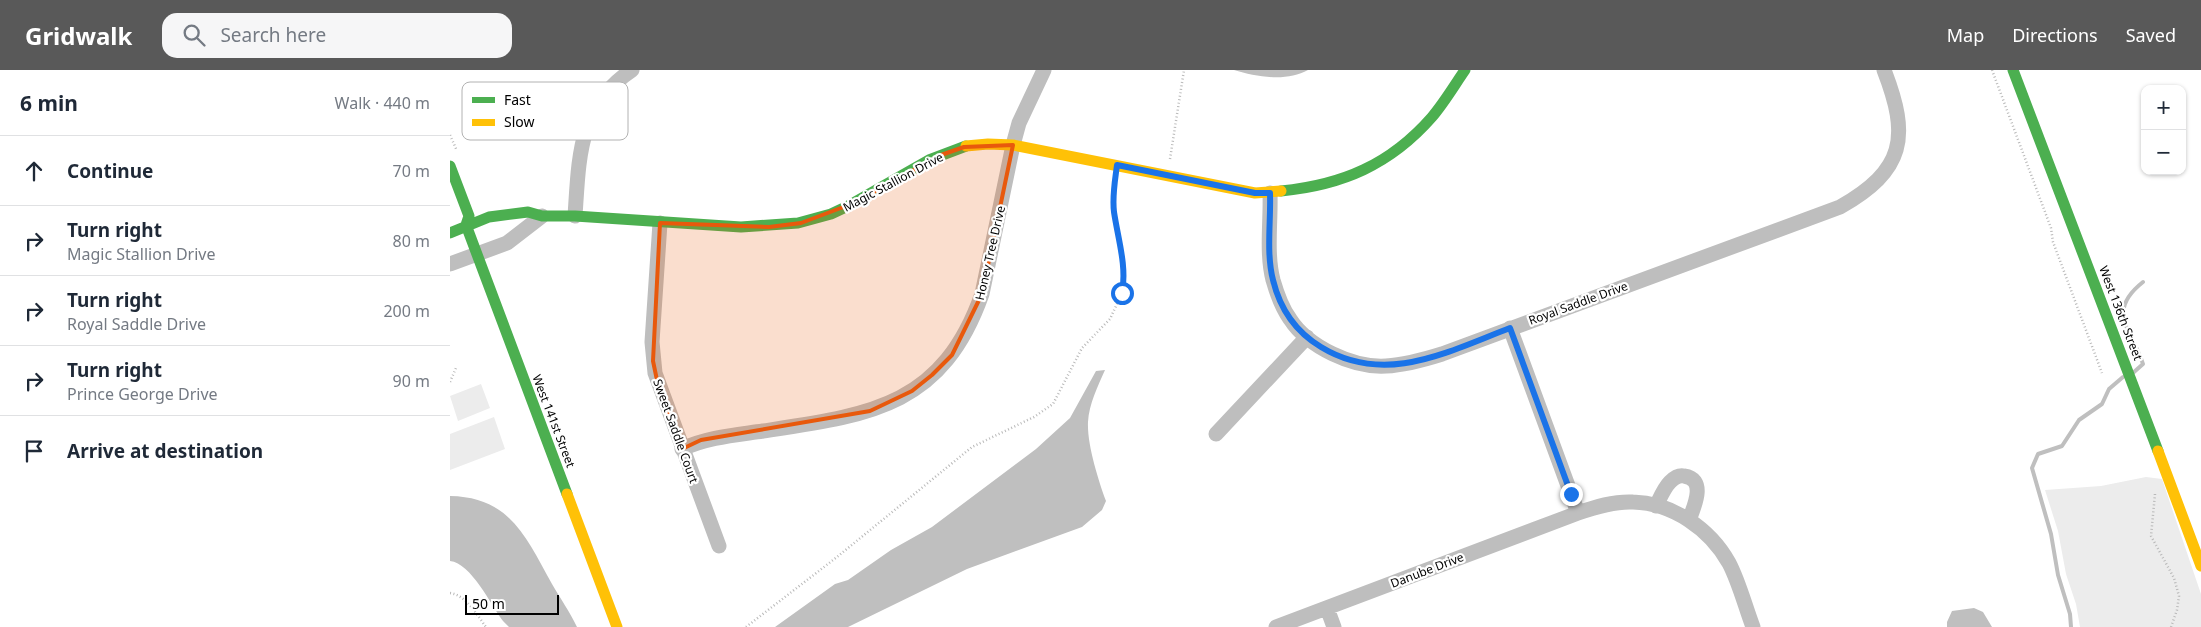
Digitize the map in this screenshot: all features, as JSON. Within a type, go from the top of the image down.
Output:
[{"type":"street","points":[[616,82],[632,70]]},
{"type":"street","name":"Honey Tree Drive","points":[[682,448],[701,440],[795,426],[870,411],[912,392],[952,355],[974,316],[982,294],[1019,123],[1044,70]]},
{"type":"street","name":"Magic Stallion Drive","points":[[450,233],[461,222],[510,213],[528,212],[542,216],[575,216],[660,223],[769,228],[831,214],[941,155],[973,146],[1013,145],[1255,193],[1313,188],[1335,182],[1380,162],[1415,134],[1433,116],[1464,70]]},
{"type":"street","name":"Royal Saddle Drive","points":[[1270,193],[1272,279],[1280,301],[1290,320],[1307,337],[1329,352],[1346,360],[1385,366],[1424,360],[1840,206],[1866,192],[1883,176],[1891,161],[1898,140],[1899,122],[1894,98],[1884,70]]},
{"type":"street","name":"West 136th Street","points":[[2013,70],[2201,566]]},
{"type":"street","points":[[575,216],[577,167],[583,140]]},
{"type":"street","name":"West 141st Street","points":[[450,166],[469,216],[461,222],[477,255],[617,627]]},
{"type":"street","points":[[450,264],[507,243],[542,216]]},
{"type":"street","name":"Sweet Saddle Court","points":[[660,223],[652,342],[653,361],[658,385],[718,546]]},
{"type":"street","points":[[1510,328],[1578,513]]},
{"type":"street","points":[[1216,434],[1307,337]]},
{"type":"street","points":[[1656,506],[1665,489],[1675,478],[1679,475],[1690,477],[1697,485],[1697,490],[1696,503],[1689,520]]},
{"type":"street","name":"Danube Drive","points":[[1276,627],[1578,513],[1600,506],[1631,501],[1656,506],[1689,520],[1710,537],[1730,565],[1753,627]]},
{"type":"street","points":[[1327,608],[1334,627]]},
{"type":"path","points":[[1167,175],[1184,70]]},
{"type":"path","points":[[1992,70],[2051,228],[2053,242],[2102,373]]},
{"type":"path","points":[[746,627],[837,557],[972,447],[1034,417],[1053,404],[1082,348],[1110,319],[1122,293],[1124,278],[1114,210],[1117,165]]},
{"type":"path","points":[[450,382],[456,368]]},
{"type":"path","points":[[2156,487],[2151,536],[2174,578],[2179,596],[2177,610],[2171,627]]},
{"type":"path","points":[[450,593],[454,593],[468,603],[486,627]]},
{"type":"highlighted area","points":[[1013,145],[982,294],[952,355],[932,375],[912,391],[870,411],[701,440],[682,449],[658,385],[653,361],[660,223],[769,227],[801,223],[854,203],[941,155],[964,147]]},
{"type":"shaded area","points":[[1234,70],[1308,70],[1291,76],[1272,77],[1252,75]]},
{"type":"shaded area","points":[[1105,370],[1092,402],[1088,431],[1091,451],[1106,501],[1102,510],[1082,527],[967,569],[848,627],[775,627],[835,584],[848,580],[891,550],[932,527],[1036,449],[1070,418],[1096,371]]},
{"type":"shaded area","points":[[481,384],[490,408],[458,421],[450,396]]},
{"type":"shaded area","points":[[494,417],[505,449],[450,470],[450,434]]},
{"type":"shaded area","points":[[2146,477],[2162,479],[2201,594],[2201,627],[2080,627],[2076,604],[2066,574],[2058,531],[2045,490],[2101,486]]},
{"type":"shaded area","points":[[450,496],[471,498],[488,504],[502,512],[514,523],[534,551],[577,627],[509,627],[503,621],[473,577],[458,563],[450,561]]},
{"type":"shaded area","points":[[1974,608],[1983,612],[1992,627],[1947,627],[1952,611]]},
{"type":"waterway","points":[[2134,372],[2143,364],[2128,331],[2123,312],[2125,303],[2143,282]]},
{"type":"waterway","points":[[2071,627],[2070,614],[2058,575],[2051,534],[2032,468],[2038,454],[2062,446],[2079,420],[2102,404],[2109,389],[2123,377]]},
{"type":"traffic: fast","points":[[1281,191],[1324,184],[1345,178],[1382,160],[1416,134],[1432,117],[1465,70]]},
{"type":"traffic: fast","points":[[2013,70],[2158,451]]},
{"type":"traffic: fast","points":[[450,233],[489,217],[528,212],[542,216],[575,216],[741,227],[798,223],[831,214],[929,160],[966,146]]},
{"type":"traffic: fast","points":[[450,166],[469,216],[466,225],[567,494]]},
{"type":"traffic: slow","points":[[966,146],[988,144],[1013,145],[1255,193],[1281,191]]},
{"type":"traffic: slow","points":[[2158,451],[2201,566]]},
{"type":"traffic: slow","points":[[567,494],[617,627]]},
{"type":"route","points":[[1122,293],[1124,278],[1114,210],[1117,165],[1255,193],[1270,193],[1272,279],[1280,301],[1290,320],[1311,341],[1329,352],[1346,360],[1385,366],[1424,360],[1510,328],[1571,494]]}]
